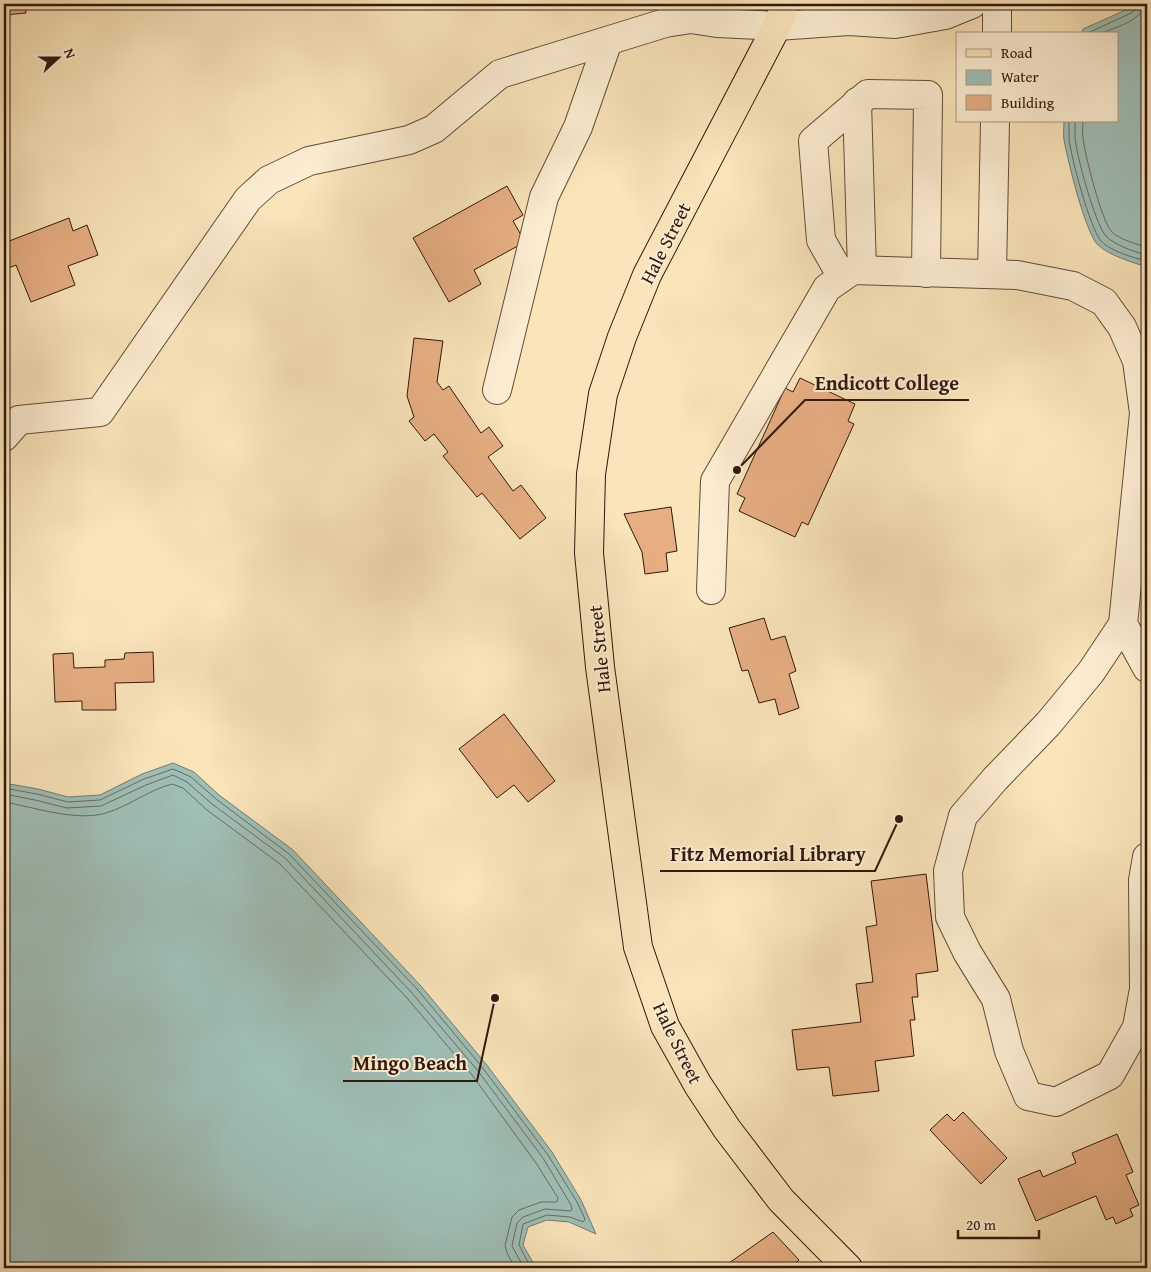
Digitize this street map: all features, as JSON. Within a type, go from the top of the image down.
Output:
[{"type":"main road","name":"Hale Street","points":[[781,15],[651,267],[622,337],[603,394],[600,412],[591,474],[588,553],[600,667],[638,948],[665,1026],[698,1085],[781,1200],[848,1268]]},
{"type":"street","points":[[4,437],[19,420],[100,412],[248,199],[269,180],[309,161],[409,140],[434,129],[500,74],[665,23],[691,19],[717,23],[781,15],[849,22],[895,24],[945,15],[972,4]]},
{"type":"street","points":[[997,4],[997,32]]},
{"type":"street","points":[[498,390],[544,197],[578,126],[608,41]]},
{"type":"street","points":[[852,274],[821,240],[813,141],[868,94],[928,95],[926,273]]},
{"type":"street","points":[[852,274],[857,102]]},
{"type":"street","points":[[992,274],[995,122]]},
{"type":"street","points":[[711,590],[715,481],[827,288],[852,274],[1017,275],[1073,286],[1104,302],[1122,327],[1137,361],[1144,413],[1123,624],[1091,672],[1048,724],[995,779],[963,816],[948,871],[950,917],[996,999],[1009,1051],[1028,1096],[1056,1102],[1110,1074],[1137,1026],[1144,988],[1143,880],[1147,857]]},
{"type":"street","points":[[1123,624],[1147,668]]},
{"type":"water","points":[[1135,4],[1147,4],[1147,267],[1102,249],[1093,238],[1078,196],[1064,140],[1064,122],[1118,122],[1118,32],[1082,32],[1083,29]]},
{"type":"water","points":[[173,763],[194,772],[219,795],[293,850],[421,986],[486,1064],[552,1152],[581,1200],[596,1234],[569,1222],[547,1220],[528,1227],[523,1245],[536,1268],[4,1268],[4,783],[68,797],[100,795],[142,774]]},
{"type":"building","points":[[4,4],[25,4],[26,13],[4,15]]},
{"type":"building","points":[[507,186],[523,215],[513,221],[525,242],[474,270],[481,284],[449,302],[413,238]]},
{"type":"building","points":[[69,218],[73,231],[87,225],[98,255],[68,266],[75,285],[31,302],[16,265],[4,270],[4,243]]},
{"type":"building","points":[[414,338],[443,341],[437,382],[443,390],[449,386],[481,433],[489,427],[503,446],[488,457],[513,491],[521,485],[546,518],[520,539],[482,493],[477,497],[443,456],[448,452],[434,434],[425,441],[409,421],[414,417],[407,396]]},
{"type":"building","points":[[800,378],[855,404],[848,421],[854,424],[808,525],[802,522],[795,537],[739,511],[745,498],[737,494],[785,388],[793,392]]},
{"type":"building","points":[[671,507],[677,551],[666,553],[668,571],[645,574],[642,552],[624,514]]},
{"type":"building","points":[[764,618],[771,640],[785,636],[796,671],[789,674],[799,708],[779,715],[775,699],[759,703],[748,670],[742,671],[729,628]]},
{"type":"building","points":[[153,652],[154,682],[115,683],[116,710],[82,710],[82,701],[55,702],[53,654],[73,653],[74,668],[105,667],[105,660],[124,659],[125,653]]},
{"type":"building","points":[[504,714],[555,781],[528,802],[514,785],[497,798],[459,749]]},
{"type":"building","points":[[926,874],[938,971],[916,974],[918,997],[912,997],[915,1020],[910,1020],[914,1056],[875,1061],[879,1091],[833,1096],[829,1067],[797,1070],[792,1030],[861,1022],[856,984],[873,982],[866,927],[877,925],[871,881]]},
{"type":"building","points":[[1147,1043],[1147,1060],[1146,1060],[1139,1047]]},
{"type":"building","points":[[963,1112],[1007,1158],[981,1184],[930,1130],[947,1114],[954,1121]]},
{"type":"building","points":[[1117,1134],[1133,1172],[1126,1175],[1139,1205],[1130,1209],[1133,1216],[1116,1224],[1113,1217],[1106,1220],[1096,1196],[1036,1221],[1018,1179],[1040,1170],[1043,1177],[1076,1163],[1072,1153]]},
{"type":"building","points":[[773,1232],[799,1260],[790,1268],[782,1268],[779,1265],[774,1268],[722,1268]]},
{"type":"place","name":"Endicott College","points":[[737,470]]},
{"type":"place","name":"Fitz Memorial Library","points":[[899,819]]},
{"type":"place","name":"Mingo Beach","points":[[495,998]]}]
